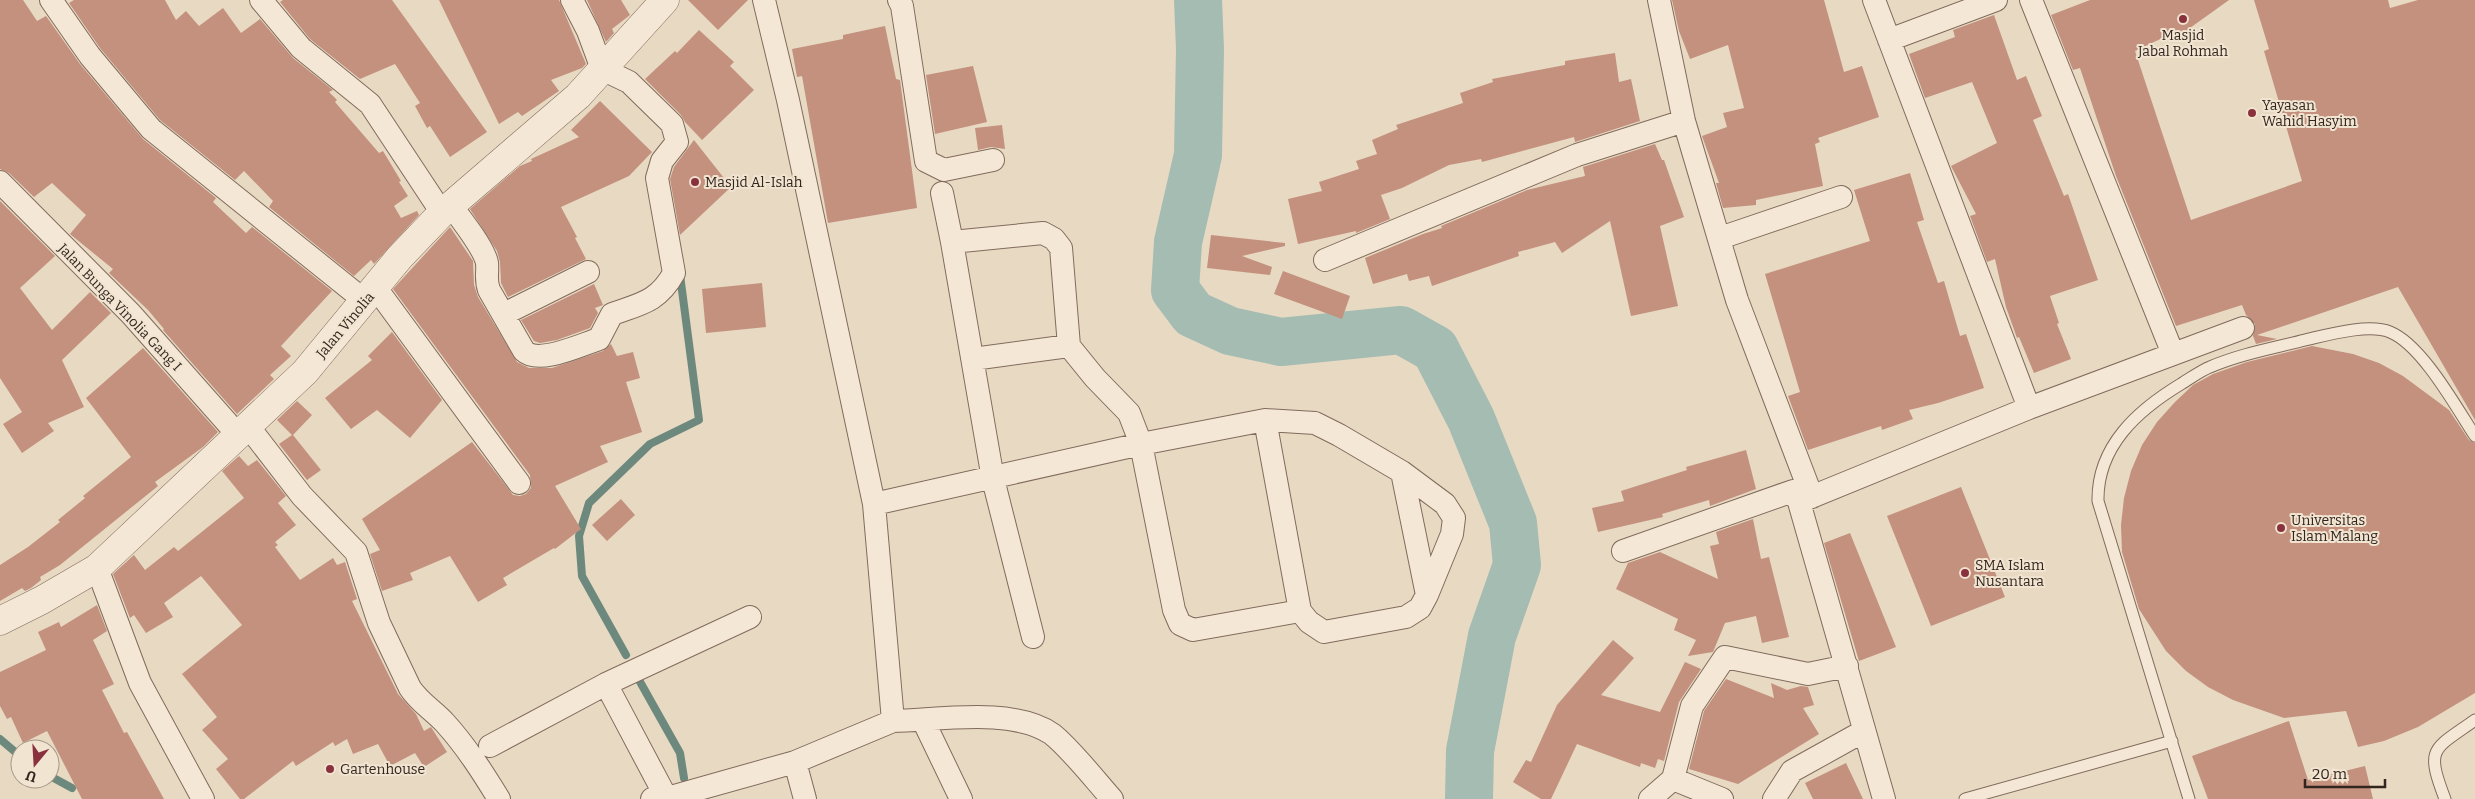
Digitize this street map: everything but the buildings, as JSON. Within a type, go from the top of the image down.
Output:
[{"type":"street","points":[[51,0],[90,56],[151,129],[371,295],[519,483]]},
{"type":"street","points":[[261,0],[301,48],[370,104],[446,210],[483,253],[487,263],[485,280],[524,351],[530,356],[541,357],[599,339],[612,314],[641,306],[666,286],[674,273],[657,178],[662,161],[677,142],[672,124],[629,82],[602,69],[588,31],[572,0]]},
{"type":"street","name":"Jalan Vinolia","points":[[0,621],[97,568],[305,372],[400,258],[446,210],[578,96],[665,0]]},
{"type":"street","points":[[764,0],[788,100],[874,504],[893,721]]},
{"type":"street","points":[[899,0],[902,6],[926,161],[944,170],[993,160]]},
{"type":"street","points":[[1659,0],[1684,121],[1737,300],[1806,500],[1847,666],[1884,799]]},
{"type":"street","points":[[1874,0],[2029,408]]},
{"type":"street","points":[[1889,40],[1996,0]]},
{"type":"street","points":[[2031,0],[2173,354]]},
{"type":"street","points":[[1326,260],[1578,155],[1684,121]]},
{"type":"street","name":"Jalan Bunga Vinolia Gang I","points":[[0,182],[131,314],[356,552],[379,623],[410,688],[415,696],[442,719],[466,749],[498,799]]},
{"type":"street","points":[[942,193],[993,479],[1033,637]]},
{"type":"street","points":[[1720,238],[1841,197]]},
{"type":"street","points":[[952,242],[1043,233],[1054,239],[1061,248],[1069,346],[1095,378],[1129,413],[1141,444],[1174,610],[1180,624],[1193,630],[1300,611]]},
{"type":"street","points":[[504,314],[588,272]]},
{"type":"street","points":[[1806,500],[2029,408],[2243,328]]},
{"type":"street","points":[[973,359],[1069,346]]},
{"type":"street","points":[[874,504],[993,479],[1141,444],[1265,420],[1315,423],[1402,472],[1445,504],[1454,518],[1452,534],[1420,608],[1406,617],[1324,632],[1309,622],[1300,611],[1265,420]]},
{"type":"street","points":[[1402,472],[1427,595]]},
{"type":"street","points":[[1623,550],[1793,491],[1806,500]]},
{"type":"street","points":[[97,568],[140,683],[203,799]]},
{"type":"street","points":[[490,746],[606,684],[750,617]]},
{"type":"street","points":[[1650,799],[1673,778],[1692,706],[1725,657],[1808,674],[1847,666]]},
{"type":"street","points":[[606,684],[662,799],[795,762],[893,721],[1003,717],[1034,724],[1053,735],[1112,799]]},
{"type":"street","points":[[923,720],[961,799]]},
{"type":"street","points":[[1774,799],[1792,771],[1864,731]]},
{"type":"street","points":[[795,762],[805,799]]},
{"type":"street","points":[[1673,778],[1722,799]]},
{"type":"lane","points":[[2189,799],[2098,501],[2098,482],[2102,465],[2120,434],[2153,401],[2210,367],[2264,350],[2328,334],[2383,329],[2406,340],[2437,379],[2475,436]]},
{"type":"lane","points":[[2445,799],[2433,767],[2434,757],[2442,743],[2475,720]]},
{"type":"lane","points":[[1965,799],[2172,741]]},
{"type":"waterway","points":[[1198,0],[1200,49],[1198,155],[1178,242],[1175,290],[1193,314],[1230,331],[1281,342],[1401,330],[1435,349],[1471,419],[1513,523],[1517,565],[1492,636],[1470,751],[1469,799]]},
{"type":"waterway","points":[[626,655],[582,576],[579,536],[589,503],[650,444],[699,420],[680,275]]},
{"type":"waterway","points":[[639,680],[680,753],[684,778]]},
{"type":"waterway","points":[[0,739],[10,748]]},
{"type":"waterway","points":[[60,781],[72,788]]},
{"type":"place","name":"Masjid Jabal Rohmah","points":[[2183,19]]},
{"type":"place","name":"Yayasan Wahid Hasyim","points":[[2252,113]]},
{"type":"place","name":"Masjid Al-Islah","points":[[695,182]]},
{"type":"place","name":"Universitas Islam Malang","points":[[2281,528]]},
{"type":"place","name":"SMA Islam Nusantara","points":[[1965,573]]},
{"type":"place","name":"Gartenhouse","points":[[330,769]]}]
